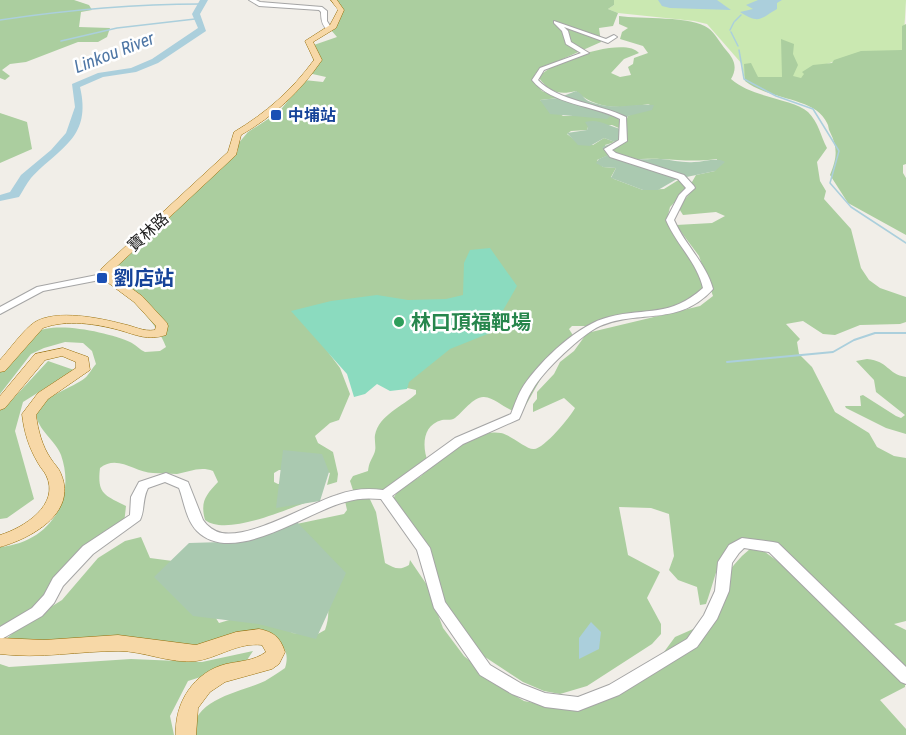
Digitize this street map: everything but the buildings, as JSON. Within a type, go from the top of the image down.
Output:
[{"type":"main road","name":"寶林路","points":[[107,276],[111,264],[233,153],[237,135],[272,113],[279,102],[303,81],[318,60],[309,41],[329,29],[341,10],[335,2]]},
{"type":"main road","points":[[0,368],[39,326],[48,321],[69,320],[112,326],[142,336],[161,332],[162,326],[153,312],[107,276]]},
{"type":"main road","points":[[0,405],[40,357],[63,352],[83,360],[83,370],[43,396],[29,414],[31,435],[55,476],[55,496],[46,517],[22,535],[0,541]]},
{"type":"main road","points":[[0,646],[42,650],[119,643],[196,653],[247,639],[265,638],[272,642],[276,650],[274,658],[269,662],[219,675],[197,693],[188,706],[184,722],[186,735]]},
{"type":"street","points":[[252,0],[259,4],[290,4],[320,8],[324,11]]},
{"type":"street","points":[[324,11],[335,2]]},
{"type":"street","points":[[324,11],[324,21],[329,29]]},
{"type":"street","points":[[385,495],[459,441],[516,416],[529,386],[582,333],[597,324],[622,317],[658,316],[697,301],[708,290],[706,279],[673,229],[670,220],[683,195],[691,188],[681,177],[613,155],[608,149],[623,141],[624,118],[612,110],[553,95],[538,86],[535,80],[542,69],[586,53],[568,43],[565,30],[556,22],[608,41],[614,37]]},
{"type":"street","points":[[0,311],[40,289],[107,276]]},
{"type":"street","points":[[0,634],[37,612],[50,598],[58,582],[88,550],[136,517],[137,497],[143,485],[166,477],[184,485],[195,519],[203,530],[226,539],[253,534],[352,493],[375,491],[385,495],[423,548],[439,604],[486,670],[517,689],[545,700],[578,704],[614,690],[692,643],[710,619],[722,591],[725,562],[734,549],[742,543],[773,547],[906,677]]},
{"type":"green space","points":[[0,0],[74,0],[89,5],[92,10],[81,12],[79,27],[110,28],[107,37],[98,42],[78,42],[26,62],[10,64],[2,70],[10,76],[5,80],[0,78]]},
{"type":"green space","points":[[334,0],[614,0],[614,5],[608,9],[618,13],[613,26],[599,28],[601,42],[540,69],[535,74],[534,80],[542,91],[558,98],[540,100],[563,116],[618,116],[621,129],[612,125],[588,127],[587,130],[571,131],[567,134],[576,141],[593,145],[604,138],[615,142],[605,145],[609,155],[597,160],[603,167],[616,168],[611,177],[614,179],[643,190],[664,189],[680,179],[688,189],[670,207],[667,219],[684,245],[706,288],[685,306],[593,326],[572,326],[569,329],[574,337],[553,357],[522,412],[512,410],[489,398],[480,397],[455,418],[435,423],[425,437],[428,462],[388,491],[353,490],[350,481],[353,476],[368,471],[375,452],[375,435],[381,422],[416,394],[416,390],[403,387],[310,328],[340,368],[350,394],[339,420],[330,423],[315,436],[318,443],[333,452],[338,474],[337,482],[327,485],[330,473],[325,471],[279,470],[274,473],[274,482],[289,484],[305,503],[269,516],[240,524],[226,525],[214,524],[205,520],[203,508],[205,499],[218,482],[213,471],[199,469],[177,474],[153,473],[120,463],[107,464],[100,468],[101,489],[107,496],[126,506],[124,524],[42,601],[0,630],[0,547],[17,544],[45,528],[61,503],[65,488],[65,472],[61,455],[38,422],[37,411],[39,406],[51,397],[85,378],[96,364],[92,351],[83,343],[65,342],[31,354],[0,394],[0,371],[26,341],[44,329],[68,328],[96,332],[130,342],[145,352],[160,351],[166,347],[149,319],[108,277],[136,243],[238,151],[237,145],[248,132],[279,112],[304,80],[323,82],[326,77],[308,73],[314,65],[311,46],[337,37],[331,30],[340,11]]},
{"type":"green space","points":[[614,0],[906,0],[903,51],[841,59],[824,65],[811,75],[801,78],[745,81],[742,64],[707,24],[618,13],[608,9],[614,5]]},
{"type":"green space","points":[[619,16],[691,21],[701,24],[713,33],[731,57],[735,67],[731,79],[750,90],[793,104],[808,112],[817,125],[827,148],[817,162],[820,181],[826,191],[824,199],[851,229],[861,268],[869,280],[880,288],[906,297],[906,322],[900,324],[860,325],[835,335],[823,334],[803,321],[786,324],[800,339],[797,342],[799,354],[812,367],[835,412],[869,433],[877,447],[894,456],[906,458],[906,621],[894,624],[906,630],[906,671],[774,545],[742,541],[732,545],[720,562],[706,604],[700,605],[697,587],[678,580],[669,570],[674,556],[669,514],[651,508],[619,507],[628,555],[660,572],[647,598],[661,624],[661,634],[652,644],[587,686],[560,694],[544,691],[523,682],[485,657],[454,622],[393,499],[401,489],[447,454],[479,435],[501,433],[531,449],[544,444],[575,408],[564,398],[533,412],[537,392],[554,374],[560,362],[574,351],[587,333],[700,306],[713,296],[699,256],[676,225],[712,223],[725,216],[716,212],[683,215],[678,207],[692,191],[692,182],[696,175],[715,171],[717,159],[635,159],[617,153],[611,149],[616,145],[628,116],[650,104],[621,107],[602,105],[576,91],[565,93],[551,90],[539,78],[555,65],[570,59],[586,53],[618,47],[631,48],[639,53],[624,59],[611,73],[620,77],[631,75],[628,67],[633,64],[634,58],[648,53],[643,46],[620,39],[622,32],[628,28],[619,24]]},
{"type":"green space","points":[[906,24],[906,164],[903,165],[903,173],[906,178],[906,235],[848,203],[830,175],[835,158],[835,148],[828,124],[821,115],[802,103],[766,92],[745,81],[744,64],[751,63],[758,77],[782,77],[781,39],[794,44],[793,54],[798,65],[793,76],[801,78],[804,74],[802,72],[813,65],[832,63],[834,60],[861,51],[902,50],[902,26]]},
{"type":"green space","points":[[576,91],[588,101],[600,105],[654,105],[652,110],[628,116],[626,120],[628,131],[611,149],[624,157],[686,162],[715,160],[725,162],[715,171],[677,179],[658,190],[643,190],[611,178],[616,168],[603,167],[596,163],[608,155],[602,147],[615,142],[604,138],[590,146],[578,145],[567,133],[587,130],[585,122],[590,121],[621,129],[618,116],[612,115],[607,119],[550,114],[540,100],[558,98]]},
{"type":"green space","points":[[0,113],[27,122],[32,149],[0,163]]},
{"type":"green space","name":"林口頂福靶場","points":[[490,248],[517,286],[490,333],[450,349],[409,382],[407,389],[390,391],[377,384],[365,394],[354,397],[347,374],[291,311],[331,301],[377,295],[408,300],[446,299],[463,295],[464,263],[470,250]]},
{"type":"green space","points":[[867,359],[880,362],[895,373],[906,377],[906,434],[886,428],[846,408],[845,406],[861,406],[860,396],[863,395],[896,416],[901,418],[905,415],[876,392],[874,380],[856,361]]},
{"type":"green space","points":[[48,361],[74,370],[23,402],[15,431],[34,499],[7,518],[0,519],[0,406],[10,402]]},
{"type":"green space","points":[[283,450],[322,454],[329,472],[320,501],[276,508]]},
{"type":"green space","points":[[367,493],[376,512],[385,563],[399,568],[409,565],[410,560],[427,585],[443,628],[464,656],[504,689],[524,701],[550,706],[617,685],[661,656],[675,637],[700,626],[720,584],[750,549],[765,552],[791,571],[905,682],[905,687],[880,700],[906,729],[906,735],[193,735],[200,713],[209,705],[265,681],[285,668],[287,659],[284,648],[279,642],[275,639],[186,647],[5,640],[22,625],[62,600],[98,558],[125,541],[141,537],[150,558],[180,562],[219,623],[253,613],[284,620],[292,633],[316,635],[325,630],[328,602],[311,562],[287,526],[344,514],[347,510],[345,501]]},
{"type":"green space","points":[[296,521],[346,573],[316,639],[258,624],[193,616],[154,577],[189,543],[223,542]]},
{"type":"green space","points":[[253,651],[245,663],[188,681],[170,716],[174,735],[0,735],[0,664],[9,667],[131,659],[202,662]]},
{"type":"water","points":[[658,0],[717,0],[731,10],[670,8],[662,6]]},
{"type":"water","points":[[758,0],[782,0],[777,3],[777,9],[760,19],[740,12],[753,9],[746,5]]},
{"type":"water","points":[[591,622],[601,632],[599,649],[579,659],[579,638]]},
{"type":"waterway","name":"Linkou River","points":[[0,198],[15,195],[25,178],[69,137],[80,107],[75,86],[101,75],[133,70],[155,61],[203,29],[196,14],[204,0]]},
{"type":"waterway","points":[[0,20],[100,8],[201,4]]},
{"type":"waterway","points":[[735,21],[741,15]]},
{"type":"waterway","points":[[61,41],[117,28],[195,19]]},
{"type":"waterway","points":[[730,30],[734,22]]},
{"type":"waterway","points":[[731,32],[738,46]]},
{"type":"waterway","points":[[739,50],[744,79],[776,96],[813,109],[839,151],[830,183],[851,207],[906,243]]},
{"type":"waterway","points":[[727,362],[833,352],[854,340],[875,333],[906,333]]},
{"type":"place","name":"中埔站","points":[[276,115]]},
{"type":"place","name":"劉店站","points":[[102,278]]},
{"type":"place","name":"林口頂福靶場","points":[[399,322]]}]
